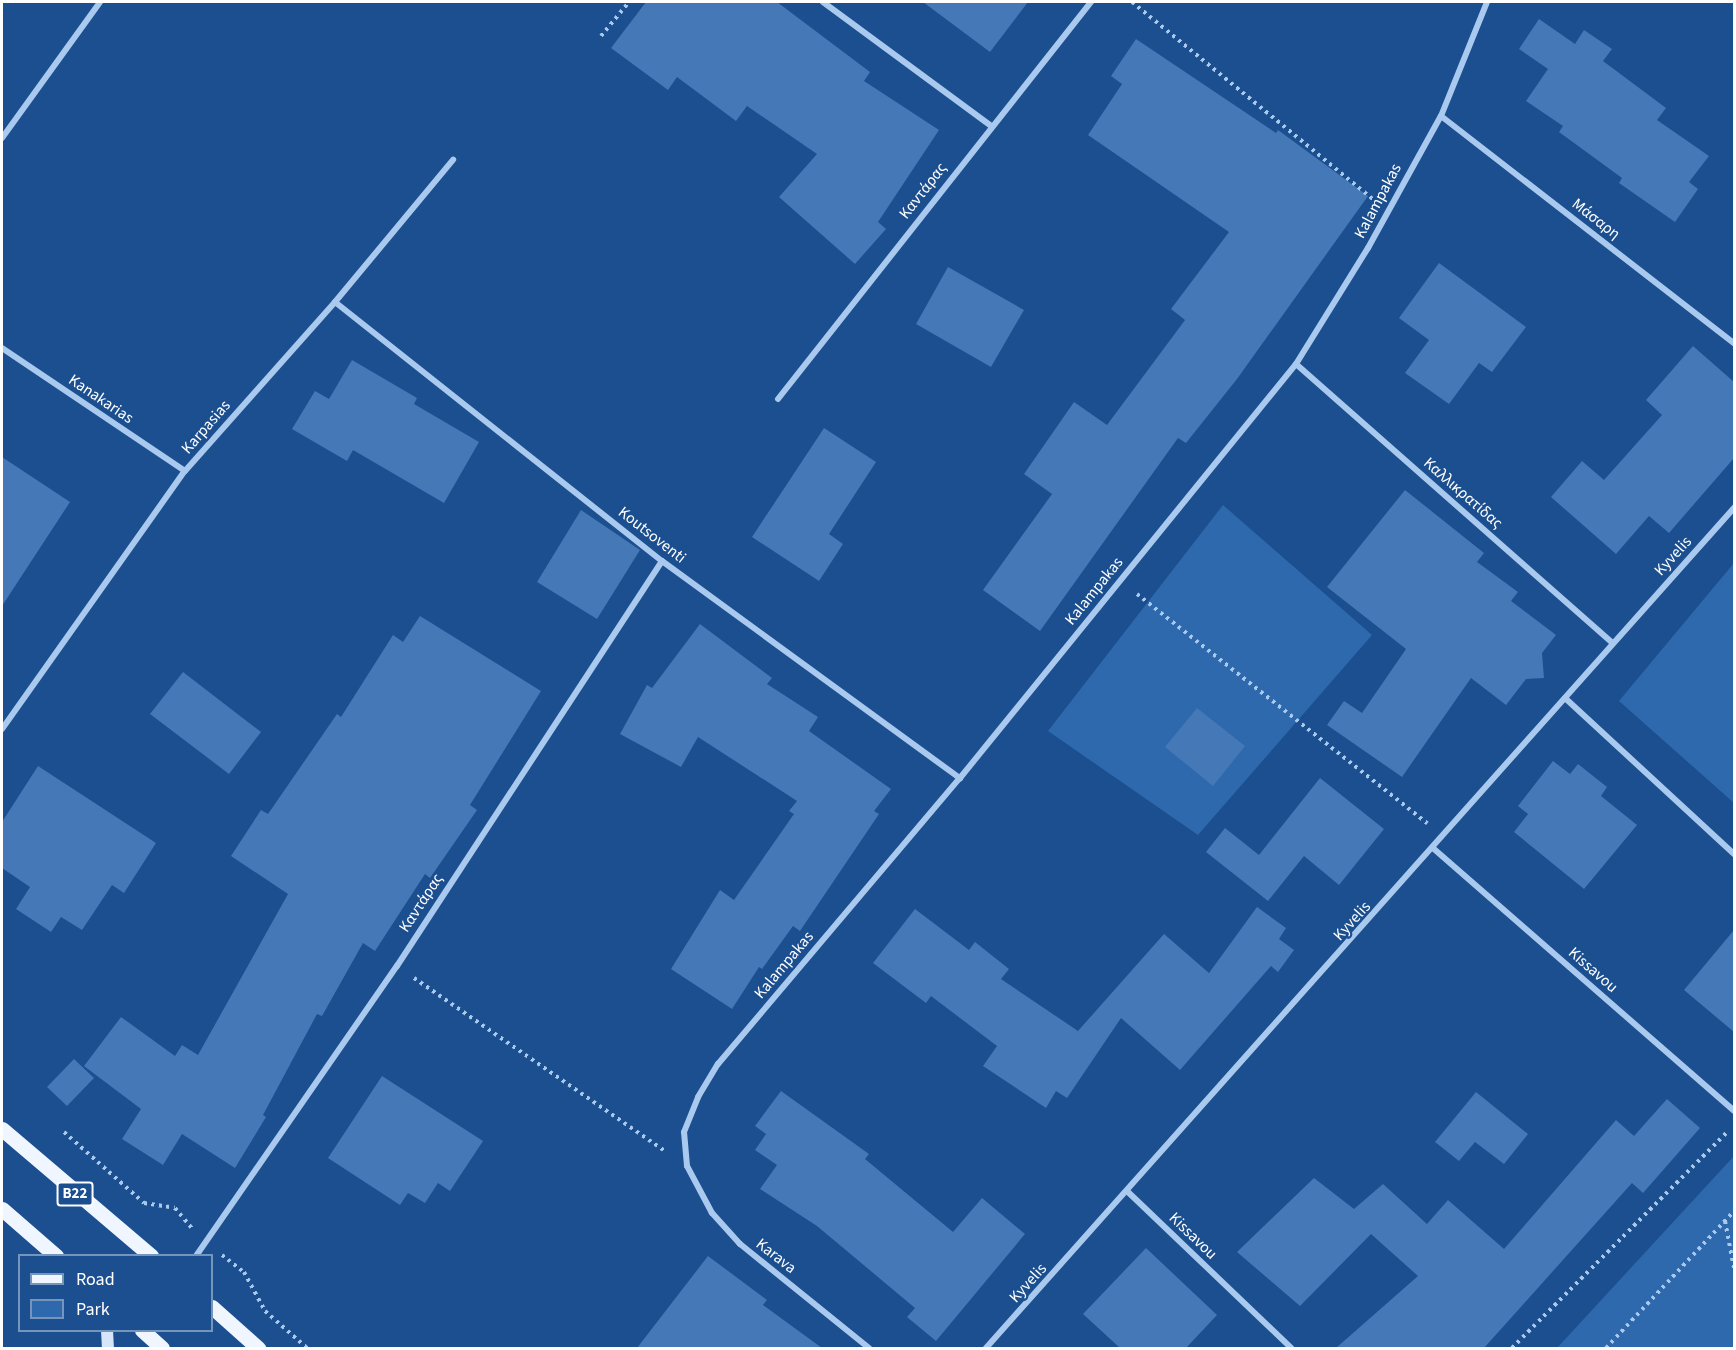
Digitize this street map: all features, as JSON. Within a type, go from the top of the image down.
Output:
[{"type":"main road","name":"B22","points":[[2,1130],[149,1254]]},
{"type":"main road","points":[[2,1209],[54,1254]]},
{"type":"main road","points":[[213,1308],[258,1348]]},
{"type":"main road","points":[[144,1332],[162,1348]]},
{"type":"street","points":[[2,138],[100,2]]},
{"type":"street","points":[[823,2],[991,126]]},
{"type":"street","name":"Καντάρας","points":[[778,399],[1091,2]]},
{"type":"street","name":"Kalampakas","points":[[687,1166],[684,1132],[698,1097],[718,1064],[960,778],[1296,364],[1388,211],[1441,116],[1487,2]]},
{"type":"street","name":"Μάσαρη","points":[[1441,116],[1734,343]]},
{"type":"street","name":"Karpasias","points":[[2,729],[185,471],[335,302],[453,160]]},
{"type":"street","name":"Koutsoventi","points":[[335,302],[662,561],[960,778]]},
{"type":"street","name":"Kanakarias","points":[[2,348],[185,471]]},
{"type":"street","name":"Καλλικρατίδας","points":[[1296,364],[1613,643]]},
{"type":"street","name":"Kyvelis","points":[[986,1348],[1434,849],[1734,508]]},
{"type":"street","name":"Καντάρας","points":[[197,1254],[397,966],[662,561]]},
{"type":"street","points":[[1565,698],[1734,854]]},
{"type":"street","name":"Kissavou","points":[[1434,849],[1734,1111]]},
{"type":"street","name":"Karava","points":[[687,1166],[712,1213],[740,1244],[869,1348]]},
{"type":"street","name":"Kissavou","points":[[1128,1192],[1291,1348]]},
{"type":"street","points":[[107,1332],[108,1348]]},
{"type":"path","points":[[601,36],[629,2]]},
{"type":"path","points":[[1132,2],[1388,211]]},
{"type":"path","points":[[1120,580],[1444,837]]},
{"type":"path","points":[[397,966],[687,1166]]},
{"type":"path","points":[[1512,1348],[1734,1124]]},
{"type":"path","points":[[64,1132],[108,1171]]},
{"type":"path","points":[[1606,1348],[1734,1211]]},
{"type":"path","points":[[1725,1221],[1734,1268]]},
{"type":"green space","points":[[1223,505],[1372,635],[1198,835],[1048,731]]},
{"type":"green space","points":[[1734,563],[1734,803],[1619,701]]},
{"type":"green space","points":[[1734,1156],[1734,1348],[1557,1348]]},
{"type":"building","points":[[646,2],[777,2],[870,72],[864,81],[939,130],[878,222],[886,229],[855,264],[779,197],[817,154],[747,106],[736,121],[677,77],[668,90],[611,48]]},
{"type":"building","points":[[923,2],[1028,2],[990,52]]},
{"type":"building","points":[[1539,19],[1575,44],[1584,30],[1612,49],[1603,61],[1666,108],[1657,120],[1709,156],[1689,182],[1698,189],[1675,222],[1619,183],[1622,178],[1559,132],[1563,126],[1526,101],[1548,69],[1519,49]]},
{"type":"building","points":[[1136,39],[1276,133],[1278,130],[1368,196],[1237,379],[1186,443],[1178,438],[1040,631],[983,590],[1052,494],[1024,474],[1074,402],[1107,425],[1185,320],[1171,309],[1229,232],[1088,135],[1122,84],[1111,76]]},
{"type":"building","points":[[1439,263],[1526,327],[1492,372],[1479,363],[1449,404],[1405,373],[1429,340],[1399,318]]},
{"type":"building","points":[[948,267],[1024,310],[991,367],[916,324]]},
{"type":"building","points":[[1693,346],[1734,382],[1734,458],[1669,533],[1649,516],[1616,554],[1551,497],[1582,461],[1604,480],[1662,415],[1646,400]]},
{"type":"building","points":[[352,360],[417,398],[414,404],[479,442],[444,503],[353,450],[347,461],[292,429],[315,391],[329,399]]},
{"type":"building","points":[[824,428],[876,462],[829,534],[843,544],[819,581],[752,537]]},
{"type":"building","points":[[2,457],[70,502],[2,606]]},
{"type":"building","points":[[1405,490],[1484,553],[1477,562],[1518,592],[1511,601],[1556,635],[1542,653],[1544,678],[1526,679],[1506,705],[1471,678],[1402,777],[1327,725],[1344,701],[1362,713],[1406,649],[1327,587]]},
{"type":"building","points":[[581,510],[640,550],[597,619],[537,582]]},
{"type":"building","points":[[420,616],[541,691],[470,805],[477,810],[430,878],[425,874],[375,951],[363,943],[322,1016],[317,1014],[263,1115],[266,1117],[235,1168],[182,1134],[163,1165],[122,1139],[141,1109],[84,1066],[121,1017],[175,1056],[182,1045],[198,1055],[288,894],[231,856],[261,810],[268,814],[337,714],[341,717],[393,635],[403,642]]},
{"type":"building","points":[[700,624],[772,678],[767,684],[818,717],[809,731],[891,789],[874,811],[879,814],[800,931],[793,926],[762,969],[759,967],[732,1009],[671,969],[720,890],[734,900],[794,814],[789,811],[797,801],[698,737],[681,767],[620,734],[647,685],[652,688]]},
{"type":"building","points":[[183,672],[261,732],[229,774],[150,714]]},
{"type":"building","points":[[1197,708],[1245,746],[1213,786],[1165,747]]},
{"type":"building","points":[[1553,761],[1570,774],[1578,764],[1607,787],[1601,796],[1637,825],[1584,889],[1514,832],[1528,814],[1518,806]]},
{"type":"building","points":[[38,766],[156,843],[124,893],[112,885],[82,930],[61,917],[51,932],[16,909],[30,887],[2,868],[2,822]]},
{"type":"building","points":[[1320,778],[1384,829],[1339,885],[1304,856],[1268,901],[1206,852],[1225,828],[1259,855]]},
{"type":"building","points":[[1257,907],[1286,928],[1279,939],[1294,950],[1278,972],[1271,966],[1180,1070],[1121,1018],[1067,1098],[1056,1091],[1046,1108],[983,1066],[997,1046],[931,996],[926,1003],[873,963],[915,909],[969,950],[975,942],[1009,969],[1001,979],[1078,1031],[1164,934],[1209,973]]},
{"type":"building","points":[[1734,930],[1734,1032],[1684,990]]},
{"type":"building","points":[[74,1059],[94,1078],[67,1106],[47,1087]]},
{"type":"building","points":[[382,1076],[483,1141],[450,1191],[438,1183],[425,1203],[408,1193],[400,1205],[328,1158]]},
{"type":"building","points":[[781,1091],[869,1154],[865,1159],[953,1232],[982,1198],[1025,1234],[936,1341],[907,1317],[915,1308],[817,1226],[760,1189],[777,1165],[755,1150],[766,1134],[755,1126]]},
{"type":"building","points":[[1476,1092],[1528,1134],[1504,1164],[1475,1142],[1459,1161],[1435,1142]]},
{"type":"building","points":[[1667,1099],[1700,1128],[1643,1193],[1632,1183],[1484,1348],[1336,1348],[1418,1276],[1371,1234],[1300,1306],[1237,1252],[1314,1178],[1354,1209],[1383,1184],[1427,1224],[1448,1200],[1504,1249],[1616,1120],[1634,1136]]},
{"type":"building","points":[[1146,1248],[1217,1315],[1186,1348],[1120,1348],[1083,1314]]},
{"type":"building","points":[[708,1256],[767,1300],[763,1305],[822,1348],[637,1348]]}]
